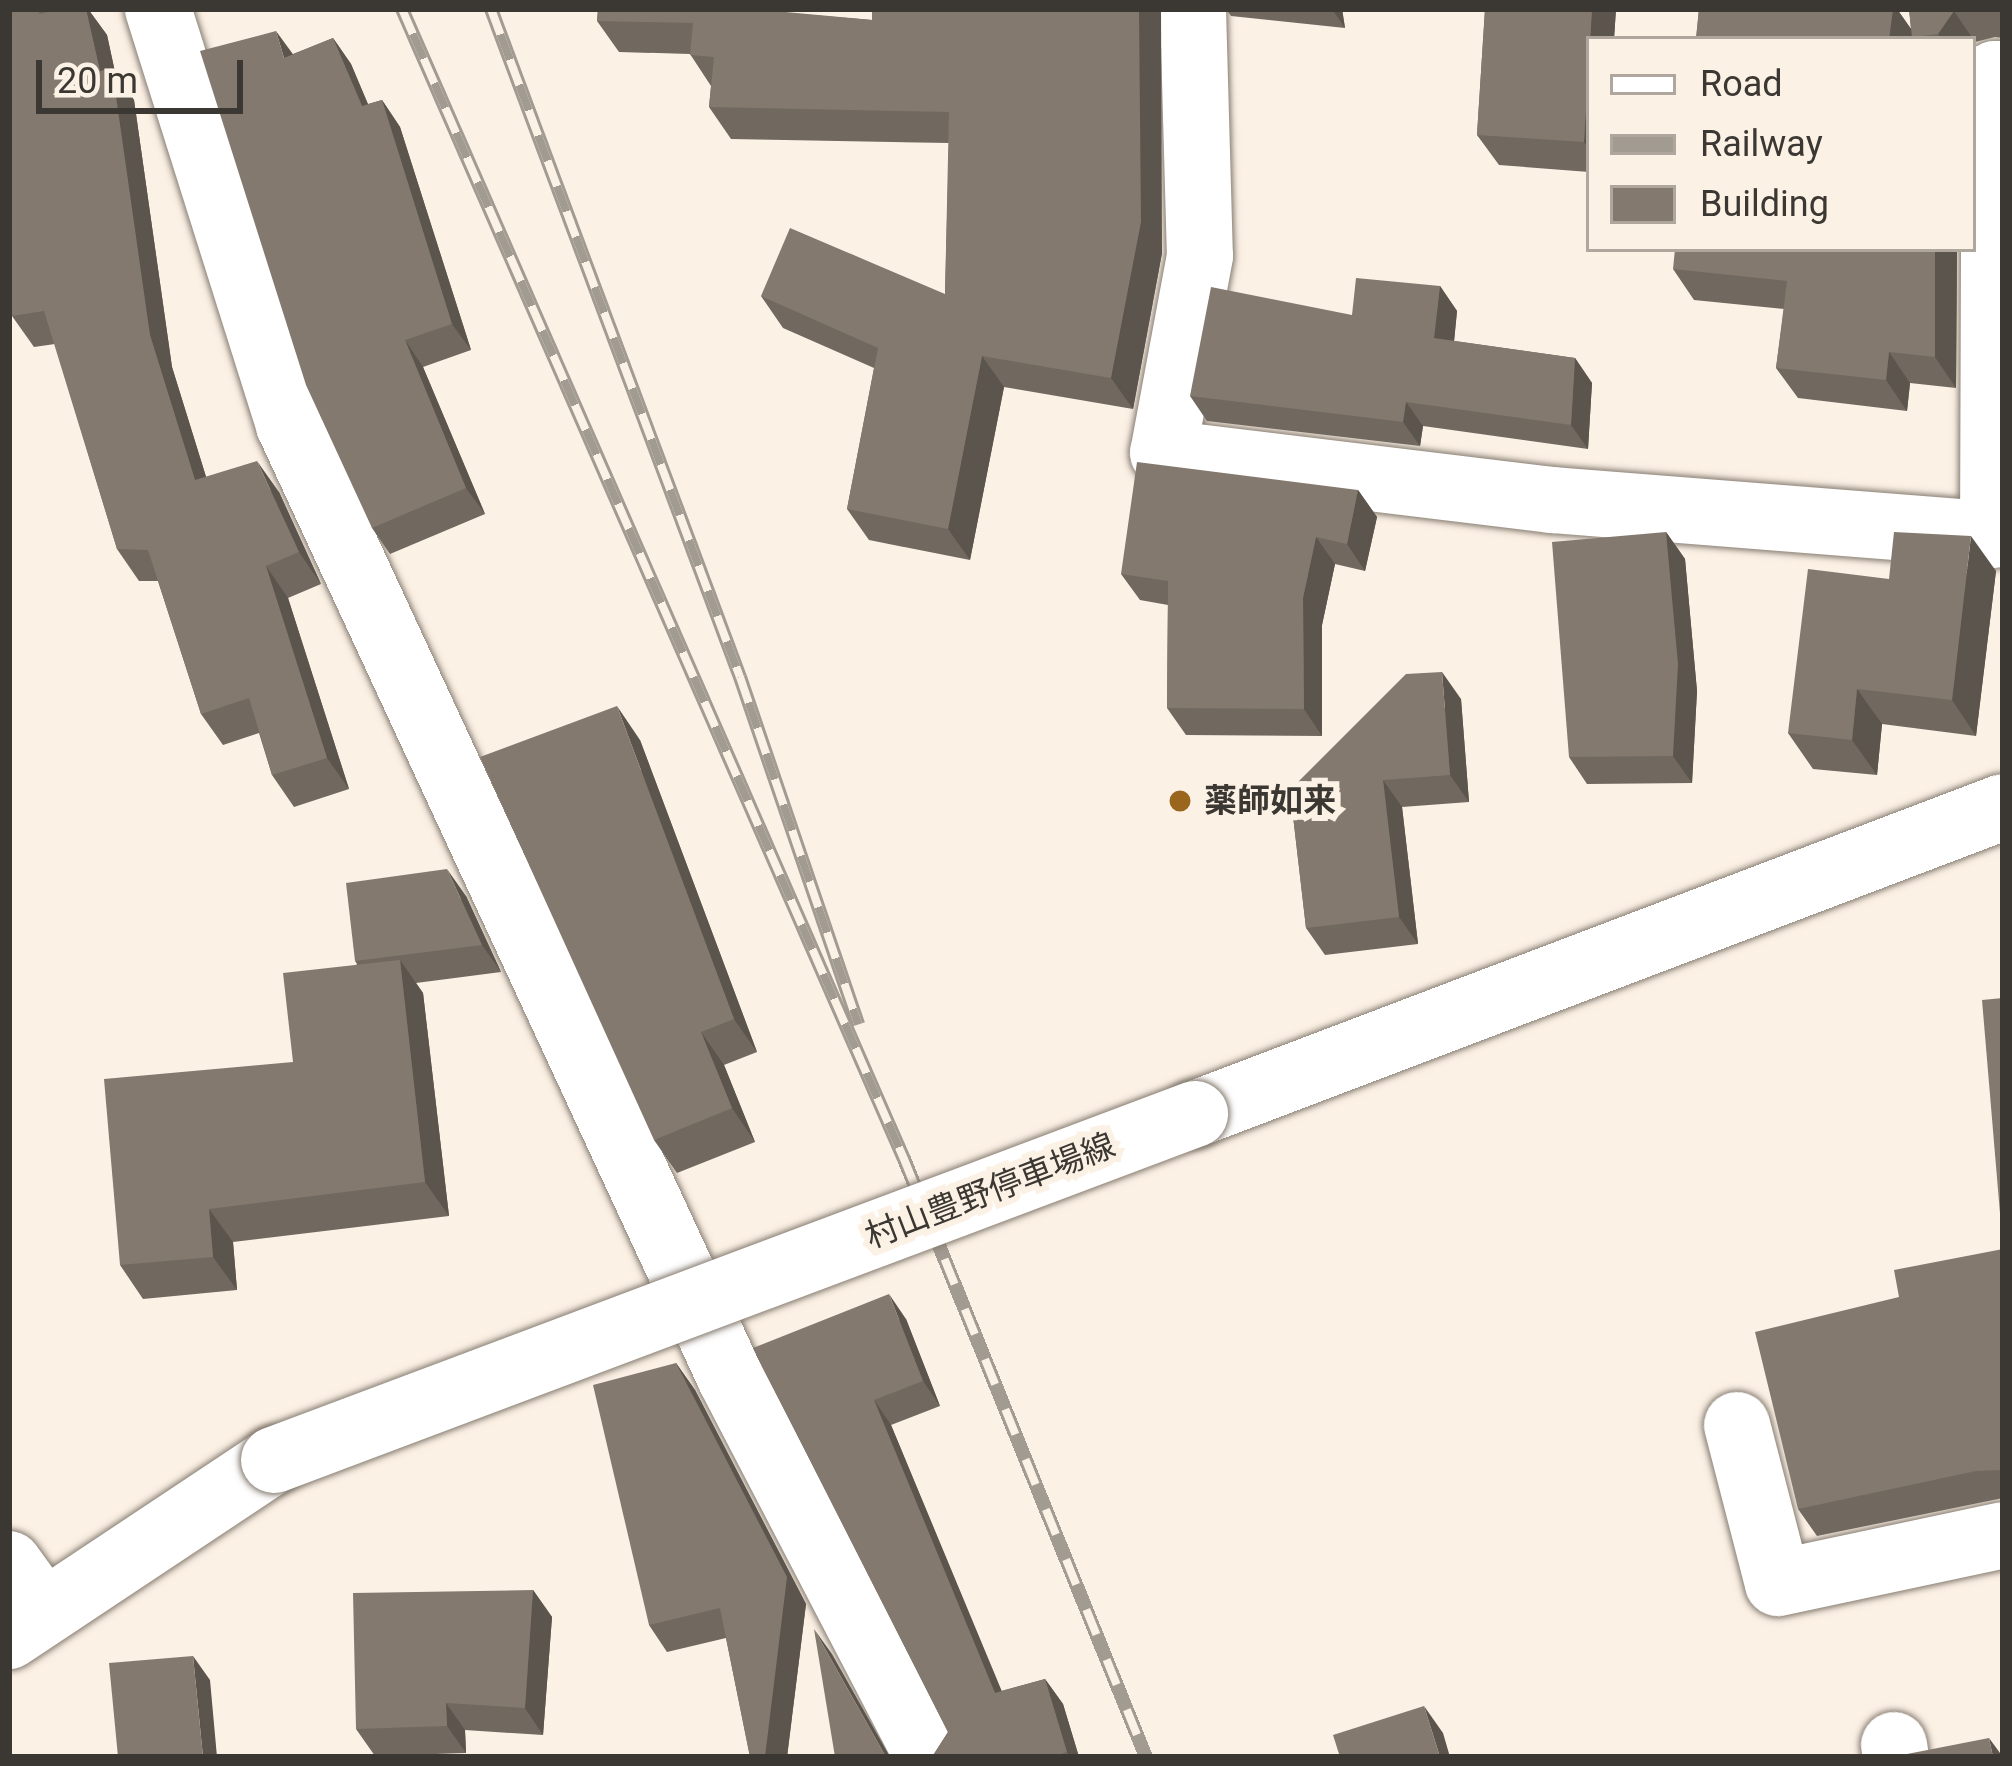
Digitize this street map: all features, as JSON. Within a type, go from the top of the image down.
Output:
[{"type":"main road","points":[[158,9],[289,425],[730,1376],[928,1757]]},
{"type":"main road","points":[[1193,9],[1200,256],[1163,453],[1552,500],[1993,535],[1995,74],[2003,74]]},
{"type":"main road","name":"村山豊野停車場線","points":[[20,1604],[274,1460],[2003,806]]},
{"type":"main road","points":[[1737,1425],[1778,1583],[2003,1535]]},
{"type":"building","points":[[9,9],[40,9],[39,14],[86,9],[100,71],[112,68],[150,335],[195,480],[257,461],[299,552],[266,566],[327,758],[272,775],[249,698],[201,714],[148,550],[117,549],[44,311],[12,316]]},
{"type":"building","points":[[598,9],[753,9],[872,20],[872,9],[1139,9],[1141,222],[1111,378],[982,356],[948,529],[847,509],[878,348],[761,296],[790,228],[945,294],[949,112],[709,107],[714,57],[690,55],[693,23],[597,21]]},
{"type":"building","points":[[1485,9],[1592,9],[1590,36],[1586,36],[1584,142],[1477,135]]},
{"type":"building","points":[[1699,9],[1893,9],[1889,36],[1696,36]]},
{"type":"building","points":[[1909,9],[1962,9],[1954,11],[1938,34],[1912,36]]},
{"type":"building","points":[[276,31],[284,58],[333,38],[362,106],[382,100],[452,324],[405,340],[466,488],[372,528],[306,385],[200,51]]},
{"type":"building","points":[[1675,252],[1935,252],[1935,357],[1889,352],[1886,380],[1776,368],[1787,281],[1673,269]]},
{"type":"building","points":[[1356,278],[1440,286],[1434,338],[1575,358],[1571,425],[1406,402],[1403,422],[1190,396],[1211,287],[1352,315]]},
{"type":"building","points":[[1137,462],[1358,490],[1347,544],[1316,537],[1303,598],[1304,709],[1167,708],[1168,581],[1121,574]]},
{"type":"building","points":[[1666,532],[1678,664],[1673,756],[1569,757],[1552,542]]},
{"type":"building","points":[[1894,532],[1971,536],[1952,700],[1857,689],[1852,740],[1788,733],[1808,569],[1889,579]]},
{"type":"building","points":[[1442,672],[1450,775],[1383,780],[1399,917],[1306,928],[1290,790],[1406,674]]},
{"type":"building","points":[[617,706],[734,1019],[701,1032],[732,1108],[654,1140],[480,757]]},
{"type":"building","points":[[447,869],[482,945],[355,961],[346,883]]},
{"type":"building","points":[[400,960],[425,1182],[209,1209],[213,1257],[120,1265],[104,1079],[293,1062],[283,973]]},
{"type":"building","points":[[2003,998],[2003,1249],[1982,1000]]},
{"type":"building","points":[[2003,1249],[2003,1470],[1976,1471],[1798,1509],[1755,1332],[1899,1297],[1894,1270]]},
{"type":"building","points":[[889,1294],[923,1381],[874,1400],[995,1693],[1045,1679],[1067,1752],[1052,1757],[932,1757],[948,1732],[753,1348]]},
{"type":"building","points":[[676,1363],[787,1577],[765,1757],[750,1757],[720,1608],[649,1625],[593,1385]]},
{"type":"building","points":[[533,1590],[525,1708],[446,1703],[447,1726],[356,1729],[353,1593]]},
{"type":"building","points":[[814,1629],[886,1757],[835,1757]]},
{"type":"building","points":[[193,1656],[203,1757],[118,1757],[109,1663]]},
{"type":"building","points":[[1424,1706],[1440,1757],[1340,1757],[1333,1735]]},
{"type":"building","points":[[1989,1738],[1993,1757],[1903,1757],[1907,1754]]},
{"type":"railway","points":[[402,9],[904,1159],[1146,1757]]},
{"type":"railway","points":[[491,9],[740,677],[858,1024]]},
{"type":"place","name":"薬師如来","points":[[1180,801]]}]
